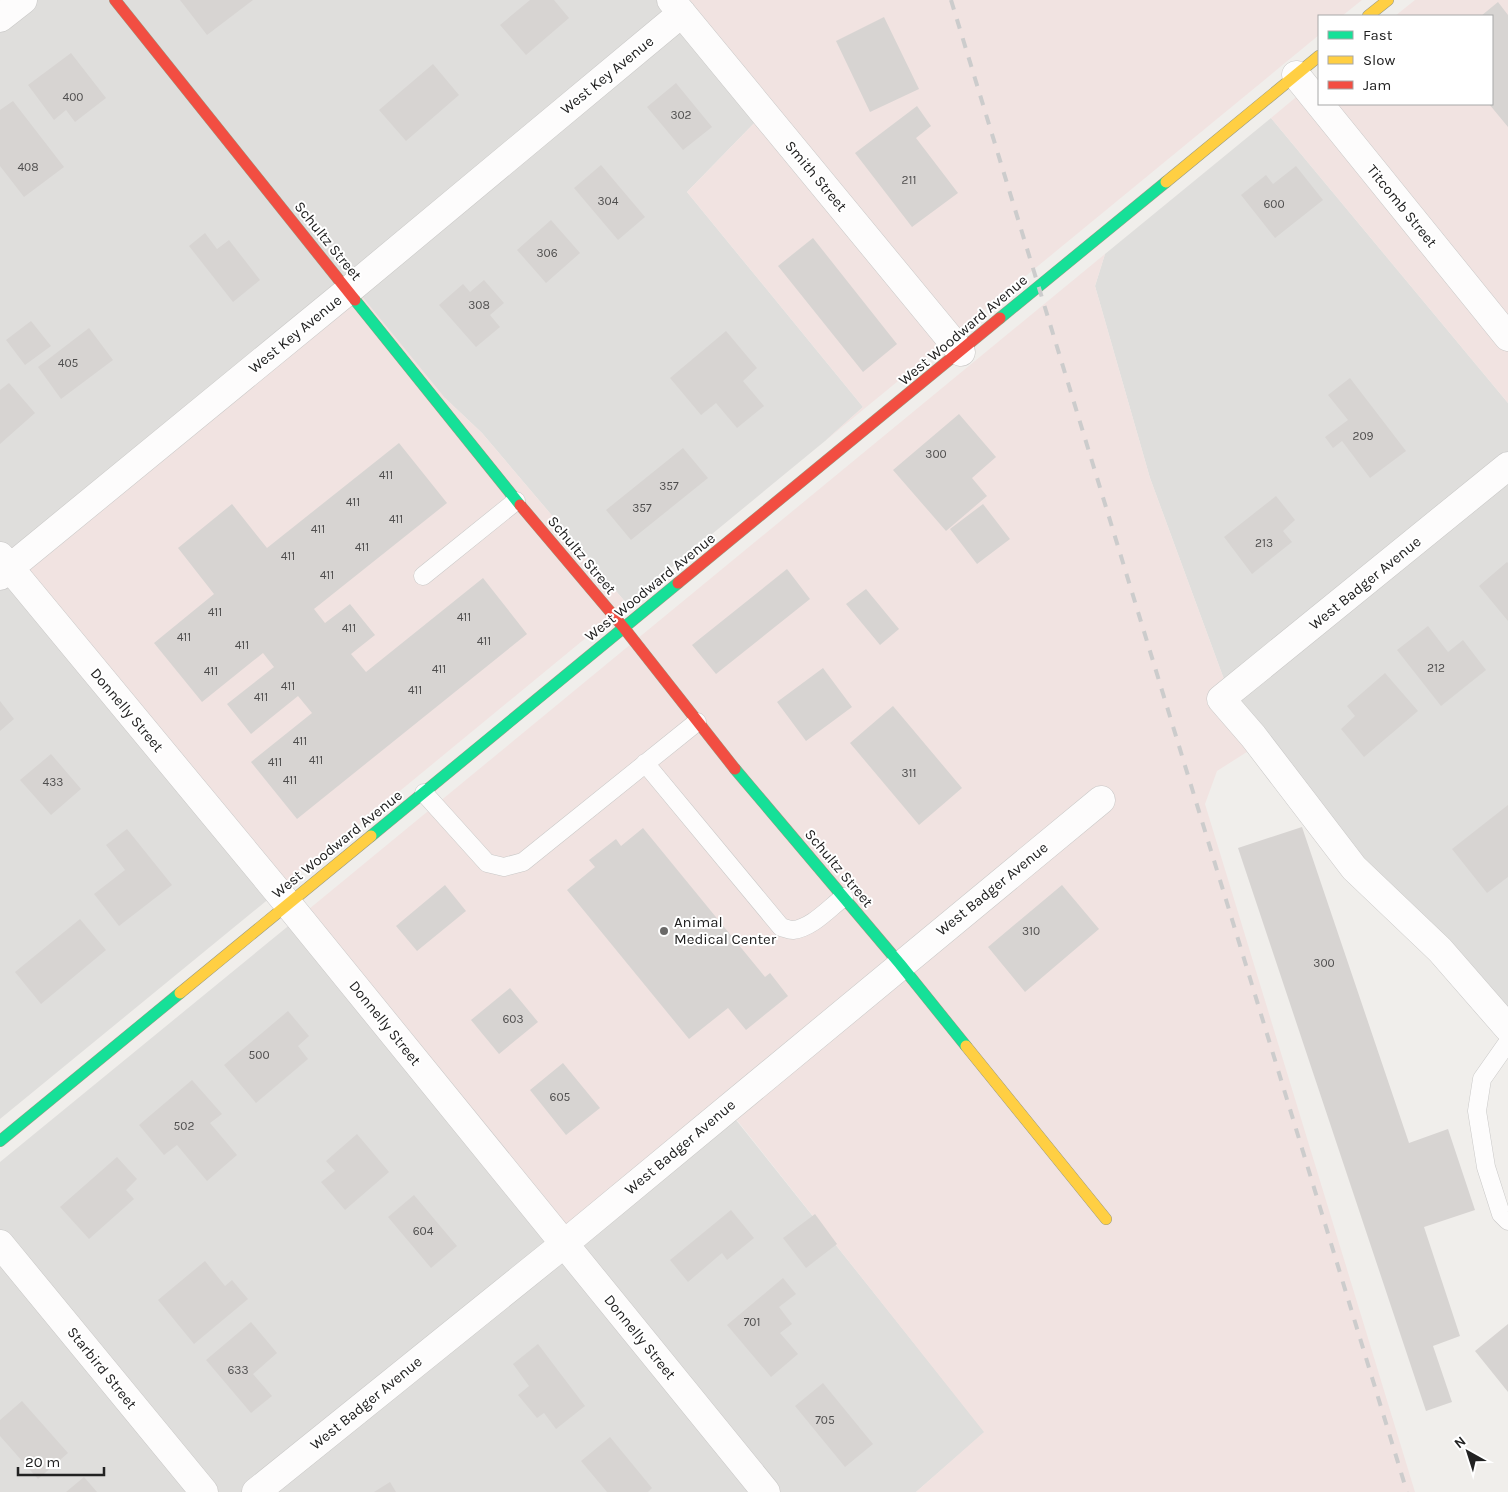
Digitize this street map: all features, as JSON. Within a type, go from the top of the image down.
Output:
[{"type":"street","points":[[0,18],[23,0]]},
{"type":"street","name":"Schultz Street","points":[[115,0],[516,501],[624,628],[720,751],[900,964],[1106,1219]]},
{"type":"street","points":[[1369,15],[1388,0]]},
{"type":"street","name":"West Key Avenue","points":[[3,567],[349,290],[676,7]]},
{"type":"street","name":"Smith Street","points":[[676,7],[961,352]]},
{"type":"street","name":"West Woodward Avenue","points":[[0,1141],[1318,57]]},
{"type":"street","name":"Titcomb Street","points":[[1296,75],[1318,102]]},
{"type":"street","name":"Titcomb Street","points":[[1320,105],[1508,337]]},
{"type":"street","name":"West Badger Avenue","points":[[1508,466],[1221,699],[1354,868],[1440,950],[1508,1028]]},
{"type":"street","name":"Donnelly Street","points":[[3,567],[288,904],[766,1492]]},
{"type":"street","name":"West Badger Avenue","points":[[256,1492],[564,1244],[900,964],[1101,800]]},
{"type":"street","name":"Starbird Street","points":[[0,1244],[204,1492]]},
{"type":"lane","points":[[423,576],[516,501]]},
{"type":"lane","points":[[424,793],[487,863],[504,867],[523,862],[697,722]]},
{"type":"lane","points":[[645,763],[781,927],[791,930],[802,928],[844,897]]},
{"type":"lane","points":[[1508,1042],[1482,1078],[1477,1111],[1486,1167],[1501,1214],[1508,1221]]},
{"type":"shaded area","points":[[0,0],[683,0],[768,109],[687,192],[863,407],[825,441],[627,604],[482,433],[445,398],[282,888],[0,1119]]},
{"type":"shaded area","points":[[683,0],[1362,0],[1343,15],[1318,15],[1318,36],[825,441],[863,407],[687,192],[768,109]]},
{"type":"shaded area","points":[[1415,0],[1508,0],[1508,403],[1271,118],[1318,79],[1318,105],[1493,105],[1493,15],[1396,15]]},
{"type":"shaded area","points":[[1271,118],[1508,403],[1508,1047],[1250,750],[1150,478],[1095,286],[1105,254]]},
{"type":"shaded area","points":[[1105,254],[1095,286],[1150,478],[1250,750],[1217,771],[1205,804],[1415,1492],[916,1492],[984,1432],[725,1105],[569,1244],[303,914]]},
{"type":"shaded area","points":[[356,289],[445,398],[482,433],[627,604],[282,888],[16,559]]},
{"type":"shaded area","points":[[303,914],[724,1105],[985,1432],[916,1492],[0,1492],[0,1162]]},
{"type":"building","points":[[180,0],[253,0],[207,35]]},
{"type":"building","points":[[530,0],[554,0],[569,18],[526,55],[500,25]]},
{"type":"building","points":[[1498,2],[1508,15],[1508,127],[1490,105],[1493,105],[1493,15],[1482,15]]},
{"type":"building","points":[[884,17],[919,89],[870,112],[836,41]]},
{"type":"building","points":[[71,53],[106,98],[75,122],[66,110],[54,120],[28,85]]},
{"type":"building","points":[[433,64],[459,95],[406,141],[379,110]]},
{"type":"building","points":[[676,83],[712,127],[683,150],[647,107]]},
{"type":"building","points":[[13,101],[64,167],[24,197],[0,166],[0,110]]},
{"type":"building","points":[[917,106],[931,126],[916,138],[958,193],[912,227],[855,153]]},
{"type":"building","points":[[601,165],[645,217],[618,240],[574,188]]},
{"type":"building","points":[[1296,166],[1323,200],[1275,238],[1241,195],[1266,175],[1273,184]]},
{"type":"building","points":[[551,220],[580,253],[546,283],[517,250]]},
{"type":"building","points":[[205,233],[217,249],[229,240],[260,280],[233,302],[189,246]]},
{"type":"building","points":[[813,238],[897,344],[863,372],[778,266]]},
{"type":"building","points":[[484,280],[504,303],[490,315],[500,327],[476,347],[439,305],[463,284],[470,292]]},
{"type":"building","points":[[31,321],[51,346],[25,365],[6,340]]},
{"type":"building","points":[[89,328],[113,360],[61,399],[38,367]]},
{"type":"building","points":[[726,331],[757,368],[743,381],[764,406],[737,428],[716,403],[701,415],[670,378]]},
{"type":"building","points":[[1350,378],[1406,451],[1370,478],[1342,441],[1333,448],[1325,437],[1348,420],[1328,395]]},
{"type":"building","points":[[9,383],[35,413],[0,444],[0,390]]},
{"type":"building","points":[[959,414],[996,457],[972,478],[987,496],[946,531],[893,470]]},
{"type":"building","points":[[399,443],[447,503],[314,609],[325,623],[350,604],[375,635],[351,654],[366,672],[483,578],[527,634],[297,819],[251,762],[312,713],[298,696],[251,734],[227,704],[274,667],[263,653],[202,702],[154,643],[214,594],[178,548],[232,504],[267,548]]},
{"type":"building","points":[[683,448],[708,478],[631,540],[606,510]]},
{"type":"building","points":[[1276,496],[1295,520],[1283,531],[1292,542],[1252,574],[1224,537]]},
{"type":"building","points":[[983,504],[1010,539],[977,564],[950,529]]},
{"type":"building","points":[[1508,563],[1508,621],[1479,586]]},
{"type":"building","points":[[787,569],[810,599],[716,674],[692,645]]},
{"type":"building","points":[[866,589],[899,629],[880,645],[846,604]]},
{"type":"building","points":[[1428,626],[1448,652],[1463,640],[1486,670],[1441,706],[1397,650]]},
{"type":"building","points":[[823,668],[852,707],[806,741],[777,702]]},
{"type":"building","points":[[1385,673],[1418,711],[1364,757],[1341,729],[1355,716],[1347,706]]},
{"type":"building","points":[[0,701],[14,719],[0,731]]},
{"type":"building","points":[[893,706],[962,788],[919,825],[850,743]]},
{"type":"building","points":[[51,754],[81,789],[51,815],[20,780]]},
{"type":"building","points":[[1508,805],[1508,877],[1487,893],[1452,849]]},
{"type":"building","points":[[1302,827],[1409,1143],[1448,1129],[1475,1210],[1424,1227],[1460,1336],[1433,1346],[1452,1402],[1426,1411],[1238,848]]},
{"type":"building","name":"Animal Medical Center","points":[[643,828],[765,977],[770,973],[788,996],[746,1030],[728,1008],[689,1039],[567,890],[595,867],[589,860],[616,839],[621,846]]},
{"type":"building","points":[[127,829],[172,885],[119,926],[94,894],[125,870],[106,845]]},
{"type":"building","points":[[445,885],[466,911],[417,951],[396,926]]},
{"type":"building","points":[[1062,885],[1099,929],[1025,992],[988,947]]},
{"type":"building","points":[[80,919],[106,950],[41,1004],[15,972]]},
{"type":"building","points":[[510,988],[538,1022],[499,1054],[471,1020]]},
{"type":"building","points":[[288,1011],[309,1036],[298,1046],[308,1059],[256,1103],[224,1065]]},
{"type":"building","points":[[563,1063],[600,1108],[566,1135],[530,1090]]},
{"type":"building","points":[[192,1080],[222,1114],[210,1123],[237,1155],[207,1181],[177,1145],[164,1155],[139,1125]]},
{"type":"building","points":[[357,1134],[389,1172],[345,1210],[321,1182],[335,1171],[326,1161]]},
{"type":"building","points":[[117,1157],[137,1179],[126,1190],[134,1199],[89,1239],[60,1207]]},
{"type":"building","points":[[414,1195],[457,1246],[431,1268],[388,1217]]},
{"type":"building","points":[[731,1210],[754,1238],[727,1260],[722,1253],[688,1282],[670,1260]]},
{"type":"building","points":[[815,1214],[837,1244],[806,1268],[783,1238]]},
{"type":"building","points":[[205,1261],[225,1286],[232,1280],[248,1299],[194,1344],[158,1300]]},
{"type":"building","points":[[783,1278],[796,1294],[779,1307],[792,1324],[780,1333],[798,1354],[771,1377],[727,1325]]},
{"type":"building","points":[[251,1322],[277,1353],[253,1374],[272,1396],[251,1413],[206,1360]]},
{"type":"building","points":[[1508,1324],[1508,1392],[1475,1351]]},
{"type":"building","points":[[538,1344],[585,1406],[556,1429],[544,1413],[537,1418],[518,1395],[529,1386],[513,1364]]},
{"type":"building","points":[[823,1383],[873,1444],[845,1467],[795,1406]]},
{"type":"building","points":[[22,1401],[68,1453],[38,1479],[0,1436],[0,1420]]},
{"type":"building","points":[[610,1437],[652,1488],[648,1492],[607,1492],[581,1461]]},
{"type":"building","points":[[84,1477],[97,1492],[66,1492]]},
{"type":"building","points":[[390,1482],[396,1492],[374,1492]]},
{"type":"railway","points":[[951,0],[1407,1492]]},
{"type":"traffic: fast","points":[[1000,318],[1166,182]]},
{"type":"traffic: fast","points":[[355,300],[520,505]]},
{"type":"traffic: fast","points":[[371,836],[678,583]]},
{"type":"traffic: fast","points":[[735,769],[900,964],[966,1046]]},
{"type":"traffic: fast","points":[[0,1141],[180,993]]},
{"type":"traffic: slow","points":[[1369,15],[1388,0]]},
{"type":"traffic: slow","points":[[1166,182],[1318,57]]},
{"type":"traffic: slow","points":[[180,993],[371,836]]},
{"type":"traffic: slow","points":[[966,1046],[1106,1219]]},
{"type":"traffic: jam","points":[[115,0],[355,300]]},
{"type":"traffic: jam","points":[[678,583],[1000,318]]},
{"type":"traffic: jam","points":[[520,505],[624,628],[735,769]]},
{"type":"place","name":"Animal Medical Center","points":[[664,931]]}]
